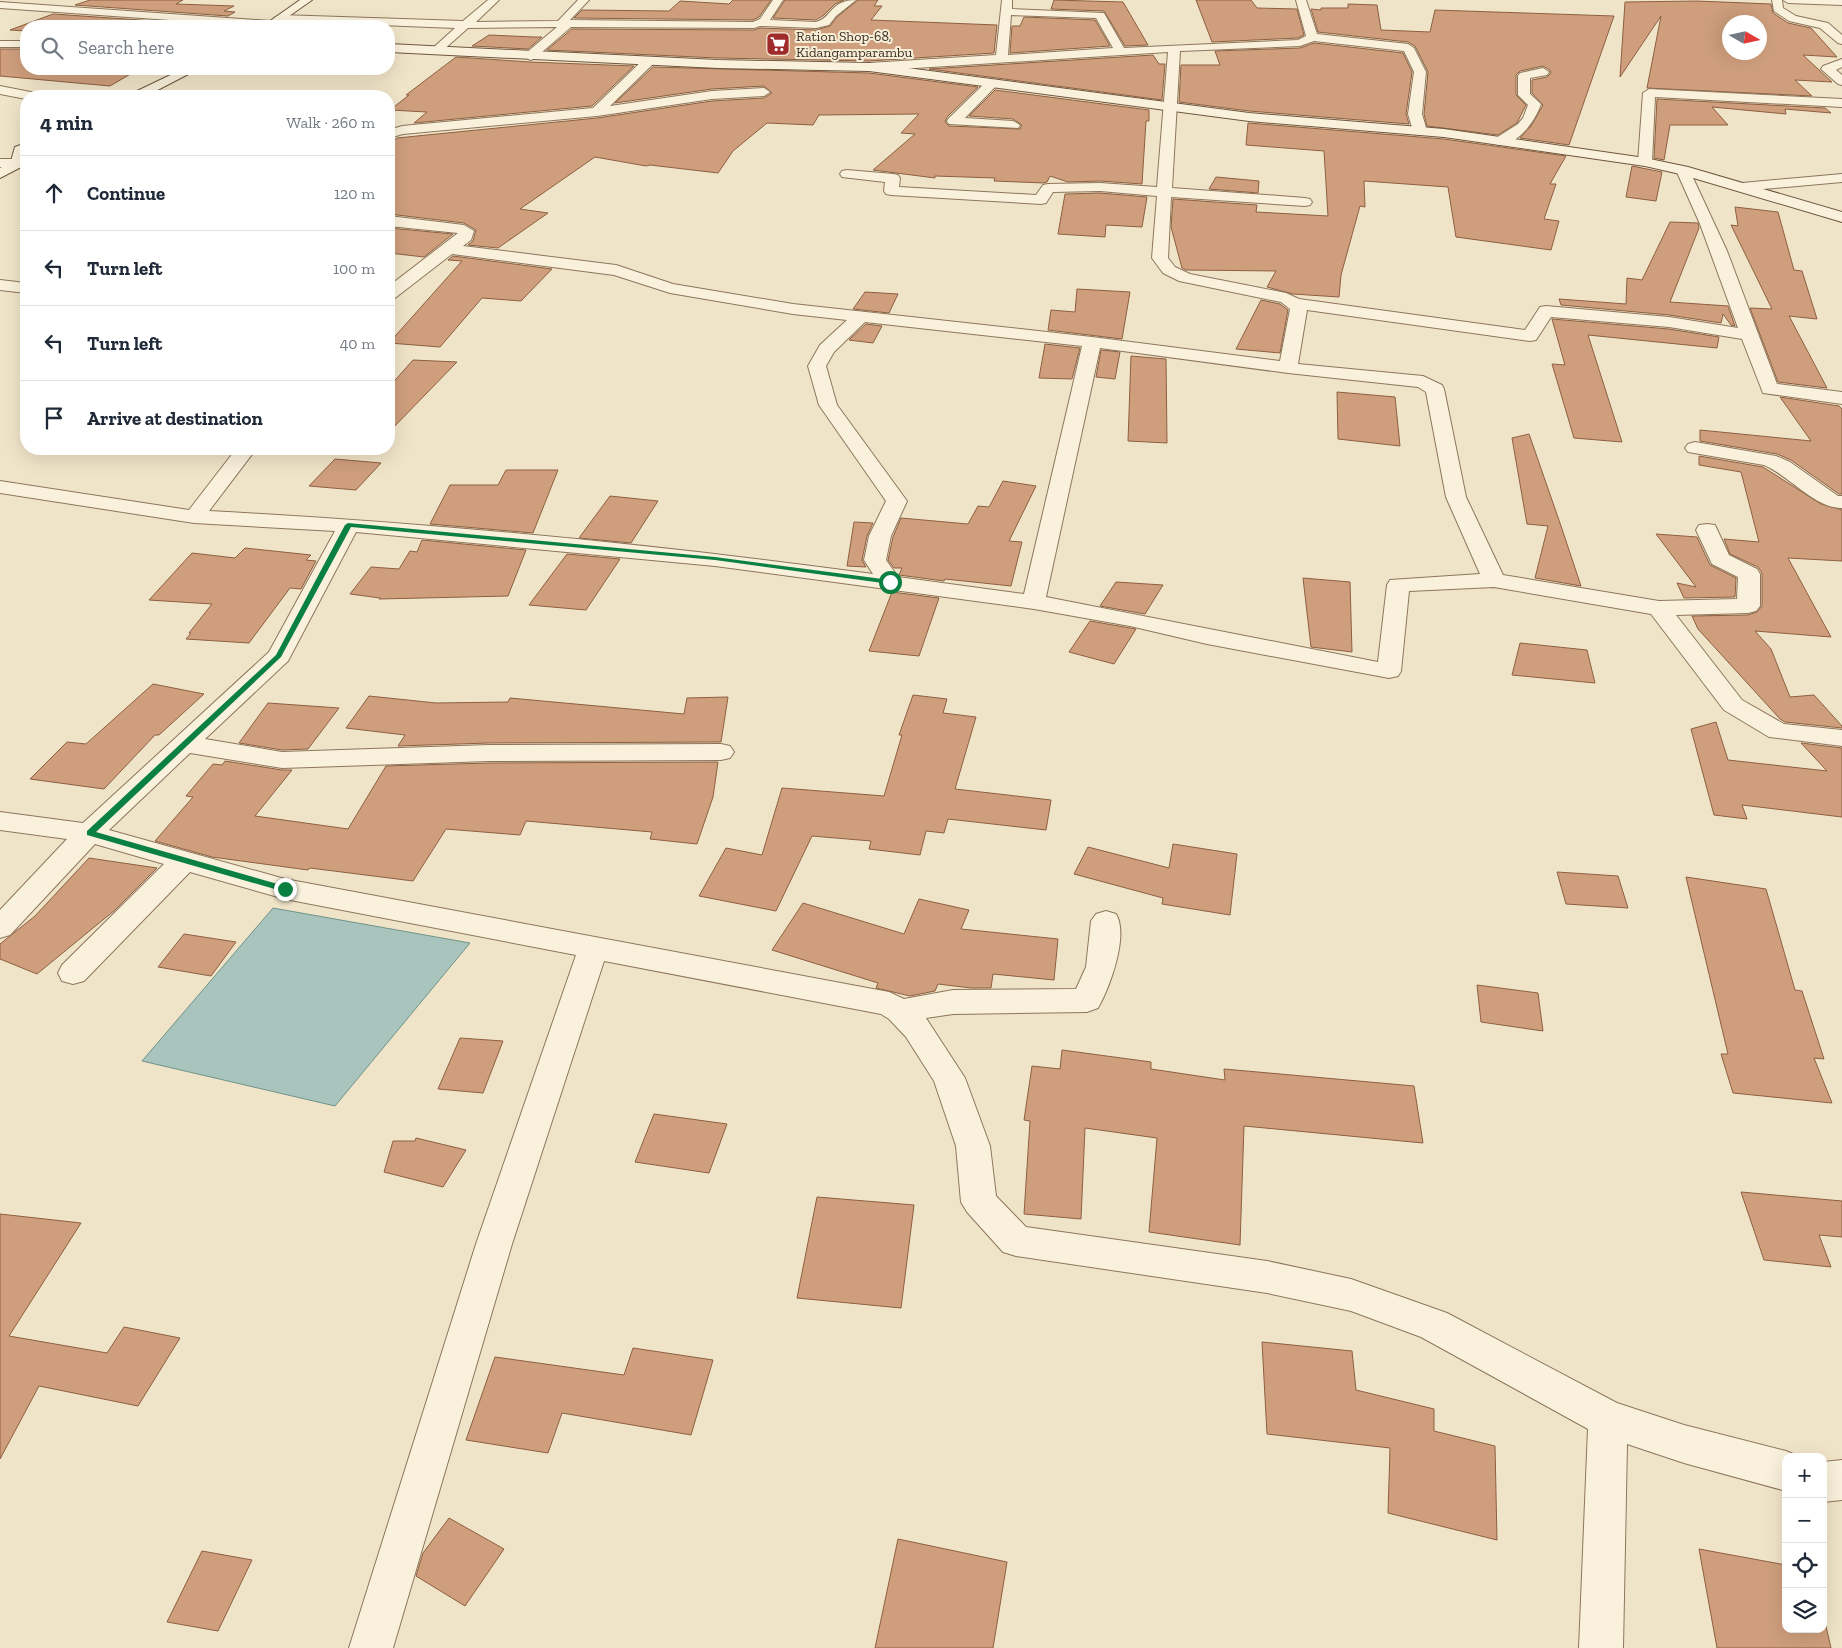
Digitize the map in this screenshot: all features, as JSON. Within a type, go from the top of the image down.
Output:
[{"type":"street","points":[[25,7],[40,0]]},
{"type":"street","points":[[437,50],[494,0]]},
{"type":"street","points":[[568,24],[564,21],[584,0]]},
{"type":"street","points":[[760,24],[778,0]]},
{"type":"street","points":[[395,24],[816,25],[825,23],[832,14],[852,0]]},
{"type":"street","points":[[1301,0],[1312,37]]},
{"type":"street","points":[[1777,0],[1778,9],[1793,19],[1824,26],[1842,42]]},
{"type":"street","points":[[1788,0],[1842,2]]},
{"type":"street","points":[[278,20],[308,2]]},
{"type":"street","points":[[0,5],[226,20]]},
{"type":"street","points":[[1002,58],[1006,6],[1100,15],[1120,51]]},
{"type":"street","points":[[530,56],[568,24]]},
{"type":"street","points":[[395,48],[649,61],[869,67],[1120,51],[1300,43],[1312,37],[1408,48],[1420,72],[1415,114],[1420,131]]},
{"type":"street","points":[[0,44],[20,44]]},
{"type":"street","points":[[1174,48],[1160,258],[1170,270],[1185,278],[1286,298],[1295,303],[1530,336],[1546,311],[1669,322],[1749,335]]},
{"type":"street","points":[[597,112],[649,61]]},
{"type":"street","points":[[1842,63],[1827,69],[1842,81]]},
{"type":"street","points":[[869,67],[1249,117],[1420,131],[1645,162],[1742,186],[1842,217]]},
{"type":"street","points":[[1501,141],[1526,124],[1532,113],[1535,104],[1524,95],[1524,76],[1543,72]]},
{"type":"street","points":[[149,90],[180,75]]},
{"type":"street","points":[[991,84],[954,121],[1013,125]]},
{"type":"street","points":[[0,90],[20,94]]},
{"type":"street","points":[[395,132],[597,112],[712,95],[764,92]]},
{"type":"street","points":[[1645,162],[1649,93],[1842,103]]},
{"type":"street","points":[[0,102],[20,98]]},
{"type":"street","points":[[0,163],[20,163]]},
{"type":"street","points":[[0,174],[20,164]]},
{"type":"street","points":[[1683,170],[1701,206],[1728,270],[1749,335],[1770,389],[1842,398]]},
{"type":"street","points":[[847,174],[893,178],[891,191],[1042,200],[1048,188],[1100,186],[1305,202]]},
{"type":"street","points":[[1742,186],[1842,178]]},
{"type":"street","points":[[395,221],[459,228],[466,231],[466,237],[395,290]]},
{"type":"street","points":[[450,249],[616,270],[687,292],[793,309],[1092,342],[1288,368],[1423,382],[1435,389],[1456,498],[1494,580]]},
{"type":"street","points":[[0,286],[20,288]]},
{"type":"street","points":[[1288,368],[1299,309],[1295,303]]},
{"type":"street","points":[[860,317],[826,349],[817,366],[828,405],[897,500],[880,536],[875,560],[890,582]]},
{"type":"street","points":[[1034,602],[1092,342]]},
{"type":"street","points":[[1695,448],[1769,460],[1783,466],[1833,502],[1842,502]]},
{"type":"street","points":[[194,517],[241,455]]},
{"type":"street","points":[[0,486],[194,517],[348,525],[715,558],[1034,602],[1130,619],[1208,637],[1389,671],[1398,585],[1494,580],[1659,608],[1748,606],[1749,574],[1720,559],[1707,530]]},
{"type":"street","points":[[0,928],[90,833],[279,656],[348,525]]},
{"type":"street","points":[[1659,608],[1733,705],[1778,731],[1842,738]]},
{"type":"street","points":[[184,744],[282,760],[489,753],[721,752]]},
{"type":"street","points":[[0,822],[90,833],[285,889],[889,1004],[900,1011],[916,1029],[949,1078],[973,1146],[980,1202],[1016,1241],[1267,1277],[1351,1295],[1434,1325],[1608,1419],[1684,1444],[1782,1470]]},
{"type":"street","points":[[73,973],[185,860]]},
{"type":"street","points":[[900,1011],[953,1002],[1087,1000],[1101,967],[1106,921]]},
{"type":"street","points":[[371,1648],[392,1587],[438,1426],[541,1100],[594,947]]},
{"type":"street","points":[[1601,1648],[1608,1419]]},
{"type":"street","points":[[1827,1482],[1842,1480]]},
{"type":"water","points":[[273,908],[470,943],[335,1106],[142,1061]]},
{"type":"building","points":[[90,0],[183,0],[176,4],[234,6],[224,11],[235,12],[228,16],[75,5]]},
{"type":"building","points":[[733,0],[771,0],[759,17],[753,20],[574,18],[582,10],[669,11],[680,1],[729,4]]},
{"type":"building","points":[[785,0],[844,0],[835,4],[816,20],[773,18]]},
{"type":"building","points":[[858,0],[878,0],[874,6],[882,6],[871,20],[997,25],[994,53],[869,61],[718,58],[547,50],[572,29],[754,30],[760,28],[816,30],[830,26],[837,17]]},
{"type":"building","points":[[1054,0],[1123,2],[1148,45],[1125,46],[1104,11],[1051,9]]},
{"type":"building","points":[[1196,0],[1251,0],[1257,8],[1297,9],[1304,35],[1298,38],[1212,42]]},
{"type":"building","points":[[1697,1],[1771,4],[1773,13],[1788,23],[1811,28],[1837,57],[1803,55],[1832,82],[1795,80],[1812,96],[1647,88],[1661,16],[1620,77],[1625,2]]},
{"type":"building","points":[[1348,4],[1377,5],[1381,30],[1430,32],[1435,10],[1614,16],[1569,145],[1520,138],[1531,126],[1543,105],[1532,93],[1532,80],[1547,77],[1551,73],[1550,70],[1543,66],[1520,71],[1516,75],[1516,95],[1526,105],[1517,123],[1498,135],[1427,126],[1424,114],[1428,72],[1415,46],[1408,42],[1318,32],[1311,9],[1348,8]]},
{"type":"building","points":[[53,14],[140,20],[37,20]]},
{"type":"building","points":[[1024,17],[1095,20],[1110,46],[1010,53],[1012,26],[1020,26]]},
{"type":"building","points":[[20,26],[20,31],[10,30]]},
{"type":"building","points":[[489,35],[542,37],[528,49],[472,46]]},
{"type":"building","points":[[1314,43],[1403,53],[1412,72],[1406,114],[1409,124],[1249,111],[1179,102],[1181,65],[1220,65],[1215,51],[1300,48]]},
{"type":"building","points":[[0,49],[20,49],[20,75],[129,75],[110,86],[0,76]]},
{"type":"building","points":[[1153,55],[1159,64],[1165,64],[1162,100],[929,69]]},
{"type":"building","points":[[456,57],[634,66],[592,106],[414,123],[427,112],[395,110],[395,106],[409,95],[406,95]]},
{"type":"building","points":[[653,67],[869,73],[978,87],[947,117],[945,122],[949,126],[1020,129],[1022,125],[1013,119],[969,116],[995,90],[1149,110],[1149,121],[1146,121],[1142,184],[1100,181],[1068,182],[1050,176],[1047,182],[1044,183],[994,181],[995,178],[935,176],[935,178],[873,170],[915,134],[901,133],[919,114],[819,115],[813,125],[767,123],[733,151],[718,173],[646,166],[595,157],[520,209],[548,213],[498,248],[468,245],[473,241],[476,230],[464,223],[395,215],[395,140],[397,138],[597,118],[712,101],[764,98],[772,93],[764,86],[712,89],[615,103]]},
{"type":"building","points":[[1657,99],[1825,108],[1831,113],[1785,109],[1786,114],[1712,107],[1728,125],[1670,125],[1664,160],[1654,158]]},
{"type":"building","points":[[1248,123],[1444,139],[1566,156],[1550,184],[1556,184],[1544,219],[1559,221],[1551,250],[1456,237],[1448,187],[1364,181],[1365,207],[1360,206],[1341,275],[1339,297],[1293,294],[1267,287],[1276,271],[1186,270],[1182,268],[1171,227],[1173,199],[1257,205],[1256,212],[1328,216],[1324,151],[1246,145]]},
{"type":"building","points":[[1632,166],[1662,172],[1656,201],[1626,197]]},
{"type":"building","points":[[1216,177],[1259,181],[1258,193],[1209,189]]},
{"type":"building","points":[[1100,193],[1147,197],[1142,227],[1106,225],[1105,237],[1058,234],[1065,194]]},
{"type":"building","points":[[1735,207],[1778,212],[1794,270],[1802,271],[1817,319],[1789,316],[1827,388],[1778,382],[1750,308],[1772,309],[1731,225],[1738,226]]},
{"type":"building","points":[[1670,222],[1698,223],[1699,228],[1670,302],[1728,306],[1735,326],[1731,325],[1723,314],[1721,323],[1669,315],[1561,305],[1559,299],[1626,304],[1627,278],[1642,280]]},
{"type":"building","points":[[395,229],[453,234],[424,257],[395,254]]},
{"type":"building","points":[[453,256],[552,269],[521,301],[482,298],[440,347],[395,343],[395,336],[462,261],[448,260]]},
{"type":"building","points":[[1077,289],[1130,292],[1122,339],[1048,330],[1051,310],[1075,312]]},
{"type":"building","points":[[865,292],[898,294],[889,313],[853,309]]},
{"type":"building","points":[[1261,300],[1280,304],[1288,310],[1280,353],[1236,349]]},
{"type":"building","points":[[1552,319],[1669,329],[1719,337],[1717,348],[1588,335],[1622,442],[1574,438],[1552,364],[1565,365]]},
{"type":"building","points":[[866,324],[882,326],[873,343],[849,340]]},
{"type":"building","points":[[1045,344],[1080,348],[1072,379],[1039,378]]},
{"type":"building","points":[[1101,350],[1120,352],[1115,379],[1096,377]]},
{"type":"building","points":[[1131,356],[1166,359],[1167,443],[1128,441]]},
{"type":"building","points":[[413,360],[457,362],[395,426],[395,380]]},
{"type":"building","points":[[1337,392],[1395,397],[1400,446],[1338,439]]},
{"type":"building","points":[[1780,397],[1839,406],[1842,409],[1842,494],[1839,494],[1791,460],[1777,454],[1700,441],[1700,430],[1811,441]]},
{"type":"building","points":[[1529,434],[1581,586],[1535,578],[1548,526],[1527,524],[1512,438]]},
{"type":"building","points":[[1699,456],[1763,467],[1821,504],[1842,510],[1842,561],[1788,558],[1831,637],[1755,631],[1771,649],[1790,697],[1814,695],[1842,728],[1785,722],[1780,719],[1698,629],[1692,616],[1748,615],[1757,612],[1762,606],[1762,573],[1758,567],[1730,554],[1724,539],[1759,542],[1741,472],[1699,465]]},
{"type":"building","points":[[335,459],[381,463],[356,490],[309,486]]},
{"type":"building","points":[[506,470],[558,470],[533,533],[430,524],[450,485],[498,485]]},
{"type":"building","points":[[1003,481],[1036,486],[1009,541],[1022,542],[1011,586],[945,579],[944,581],[899,575],[902,568],[894,568],[888,560],[893,537],[901,518],[968,524],[978,506],[989,507]]},
{"type":"building","points":[[610,496],[658,501],[631,543],[579,538]]},
{"type":"building","points":[[854,522],[873,523],[867,536],[862,560],[866,567],[847,566]]},
{"type":"building","points":[[1656,534],[1697,537],[1710,565],[1736,578],[1735,597],[1684,598],[1677,583],[1696,587]]},
{"type":"building","points":[[422,540],[526,550],[508,596],[379,599],[350,594],[371,567],[399,569],[410,551],[417,552]]},
{"type":"building","points":[[245,548],[311,555],[306,560],[316,561],[301,589],[290,588],[249,643],[186,639],[212,604],[149,600],[192,553],[235,558]]},
{"type":"building","points":[[567,554],[620,559],[586,610],[529,605]]},
{"type":"building","points":[[1303,578],[1350,582],[1352,652],[1311,647]]},
{"type":"building","points":[[1116,582],[1163,585],[1145,614],[1100,606]]},
{"type":"building","points":[[892,592],[939,598],[919,656],[869,651]]},
{"type":"building","points":[[1090,621],[1136,629],[1114,664],[1069,652]]},
{"type":"building","points":[[1520,643],[1587,650],[1595,683],[1512,675]]},
{"type":"building","points":[[153,684],[204,694],[159,735],[155,735],[104,789],[30,779],[67,742],[86,744]]},
{"type":"building","points":[[913,695],[947,699],[943,713],[976,717],[955,789],[1051,800],[1046,830],[948,819],[944,833],[926,831],[920,855],[869,849],[871,841],[812,836],[776,911],[699,896],[726,848],[762,855],[782,788],[884,796],[902,735],[899,735]]},
{"type":"building","points":[[369,696],[436,703],[508,702],[510,698],[684,714],[687,698],[728,697],[721,742],[489,743],[398,746],[405,735],[346,728]]},
{"type":"building","points":[[268,703],[339,708],[308,749],[282,750],[239,743]]},
{"type":"building","points":[[1716,722],[1728,760],[1827,771],[1801,743],[1842,748],[1842,817],[1742,805],[1747,819],[1714,815],[1691,729]]},
{"type":"building","points":[[225,761],[292,770],[255,816],[348,829],[386,766],[489,763],[718,762],[713,797],[697,844],[650,839],[652,832],[526,821],[520,835],[446,829],[413,881],[310,868],[308,870],[212,857],[155,841],[193,797],[186,796],[213,764],[222,765]]},
{"type":"building","points":[[1173,844],[1237,854],[1230,915],[1162,904],[1163,898],[1074,874],[1088,847],[1169,868]]},
{"type":"building","points":[[89,858],[157,868],[115,910],[37,974],[0,959],[0,944],[35,916]]},
{"type":"building","points":[[1557,872],[1618,876],[1628,908],[1566,904]]},
{"type":"building","points":[[1686,877],[1766,889],[1795,990],[1802,991],[1824,1059],[1814,1058],[1832,1103],[1733,1093],[1721,1054],[1728,1054]]},
{"type":"building","points":[[919,899],[969,910],[961,929],[1058,939],[1054,980],[993,974],[991,988],[971,988],[938,984],[935,991],[910,996],[876,988],[878,983],[772,950],[803,903],[904,934]]},
{"type":"building","points":[[184,934],[236,942],[211,976],[158,967]]},
{"type":"building","points":[[1477,985],[1538,993],[1543,1031],[1481,1022]]},
{"type":"building","points":[[460,1038],[503,1041],[483,1093],[438,1089]]},
{"type":"building","points":[[1062,1050],[1151,1062],[1151,1069],[1225,1080],[1224,1069],[1414,1086],[1423,1143],[1244,1126],[1240,1245],[1149,1232],[1157,1138],[1085,1128],[1081,1219],[1024,1214],[1030,1121],[1024,1120],[1032,1066],[1060,1069]]},
{"type":"building","points":[[654,1114],[727,1124],[709,1173],[635,1162]]},
{"type":"building","points":[[416,1138],[466,1150],[443,1187],[384,1172],[393,1141],[415,1141]]},
{"type":"building","points":[[1741,1192],[1842,1201],[1842,1237],[1819,1235],[1831,1267],[1764,1260]]},
{"type":"building","points":[[817,1197],[914,1205],[901,1308],[797,1298]]},
{"type":"building","points":[[0,1214],[81,1223],[9,1336],[107,1353],[124,1327],[180,1338],[138,1406],[39,1386],[0,1459]]},
{"type":"building","points":[[1262,1342],[1352,1351],[1356,1390],[1434,1409],[1434,1431],[1495,1446],[1497,1540],[1388,1513],[1390,1448],[1267,1434]]},
{"type":"building","points":[[633,1348],[713,1360],[691,1435],[562,1413],[548,1453],[466,1440],[495,1357],[624,1375]]},
{"type":"building","points":[[449,1518],[504,1549],[465,1606],[416,1576],[423,1553]]},
{"type":"building","points":[[898,1539],[1007,1562],[993,1648],[875,1648]]},
{"type":"building","points":[[1699,1549],[1782,1564],[1782,1633],[1827,1633],[1827,1630],[1831,1648],[1717,1648]]},
{"type":"building","points":[[202,1551],[252,1560],[218,1631],[167,1622]]},
{"type":"place","name":"Ration Shop-68, Kidangamparambu","points":[[778,44]]},
{"type":"route","points":[[285,889],[90,833],[279,656],[348,525],[715,558],[890,582]]}]
